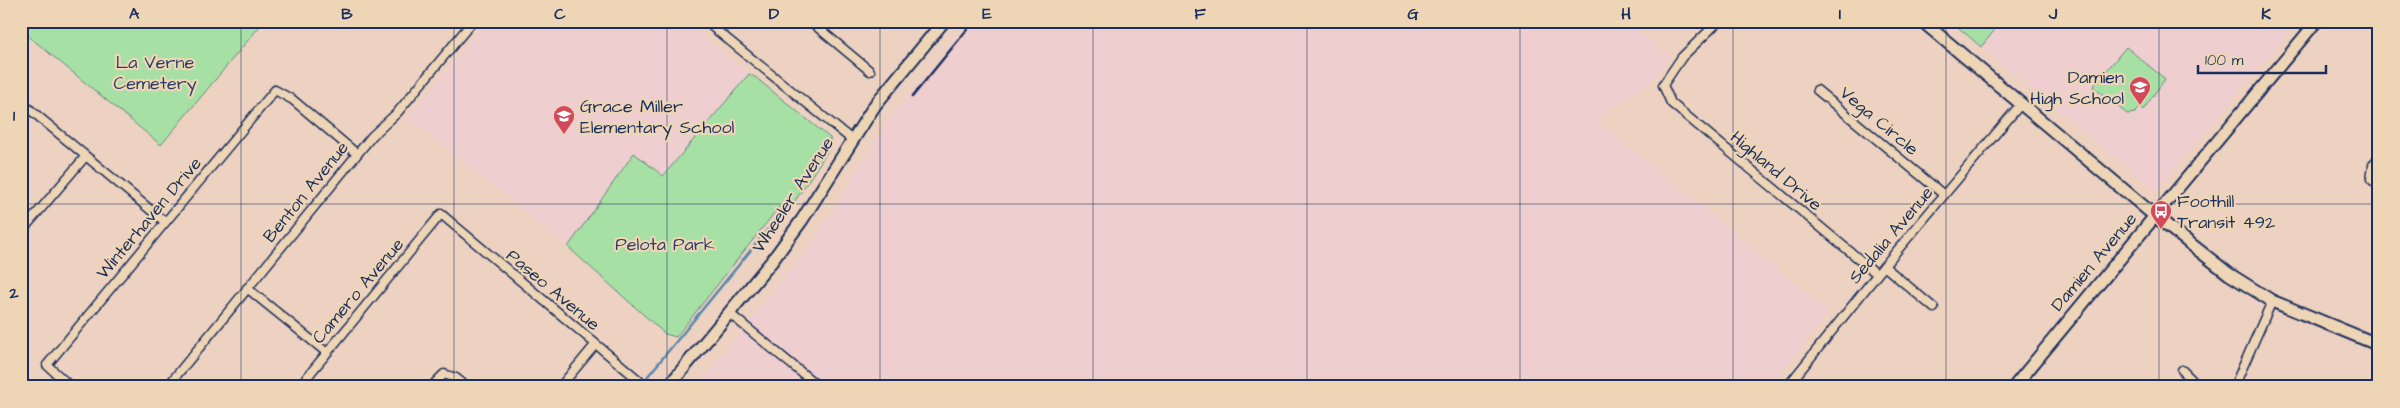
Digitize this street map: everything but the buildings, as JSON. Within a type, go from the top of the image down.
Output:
[{"type":"main road","name":"Wheeler Avenue","points":[[668,387],[772,261],[802,220],[851,139],[875,105],[944,21]]},
{"type":"main road","points":[[1922,21],[2154,216],[2229,274],[2272,301],[2379,345]]},
{"type":"main road","name":"Damien Avenue","points":[[2017,383],[2154,216]]},
{"type":"street","name":"Benton Avenue","points":[[167,387],[372,136],[397,113],[473,21]]},
{"type":"street","points":[[705,21],[826,122],[851,139]]},
{"type":"street","points":[[810,21],[870,71]]},
{"type":"street","name":"Highland Drive","points":[[1719,21],[1682,57],[1663,85],[1671,103],[1877,274]]},
{"type":"street","name":"Damien Avenue","points":[[2154,216],[2317,21]]},
{"type":"street","name":"Winterhaven Drive","points":[[71,387],[47,365],[275,90],[292,100],[357,154]]},
{"type":"street","name":"Vega Circle","points":[[1817,90],[1944,195]]},
{"type":"street","points":[[21,102],[165,222]]},
{"type":"street","name":"Sedalia Avenue","points":[[1787,387],[1877,274],[2020,105]]},
{"type":"street","points":[[2379,156],[2373,165],[2371,179],[2379,186]]},
{"type":"street","points":[[21,232],[86,157]]},
{"type":"street","name":"Paseo Avenue","points":[[441,214],[595,345],[644,384]]},
{"type":"street","name":"Camero Avenue","points":[[299,387],[441,214]]},
{"type":"street","points":[[1884,266],[1934,308]]},
{"type":"street","points":[[247,288],[326,352]]},
{"type":"street","points":[[2234,387],[2272,301]]},
{"type":"street","points":[[729,313],[819,387]]},
{"type":"street","points":[[560,387],[595,345]]},
{"type":"street","points":[[2182,370],[2199,387]]},
{"type":"street","points":[[431,387],[444,374],[456,378],[467,387]]},
{"type":"street","points":[[2017,383],[2031,387]]},
{"type":"shaded area","name":"Grace Miller Elementary School","points":[[487,21],[685,21],[749,74],[663,176],[634,153],[568,247],[408,117]]},
{"type":"shaded area","points":[[969,21],[1627,21],[1670,57],[1652,80],[1597,120],[1830,312],[1769,387],[1676,387],[1671,383],[1668,387],[696,387],[811,245],[887,121]]},
{"type":"shaded area","name":"Damien High School","points":[[1949,21],[2299,21],[2156,191]]},
{"type":"green space","name":"La Verne Cemetery","points":[[21,21],[264,21],[161,145],[21,30]]},
{"type":"green space","points":[[1951,21],[2002,21],[1981,47]]},
{"type":"green space","points":[[2126,47],[2165,79],[2143,110],[2140,108],[2135,113],[2127,114],[2093,87]]},
{"type":"green space","name":"Pelota Park","points":[[749,74],[830,138],[831,146],[787,213],[779,207],[676,337],[665,334],[568,247],[634,153],[663,176]]},
{"type":"waterway","points":[[639,387],[782,212]]},
{"type":"railway","points":[[912,97],[974,21]]},
{"type":"place","name":"Damien High School","points":[[2140,106]]},
{"type":"place","name":"Grace Miller Elementary School","points":[[564,135]]},
{"type":"place","name":"Foothill Transit 492","points":[[2161,230]]}]
